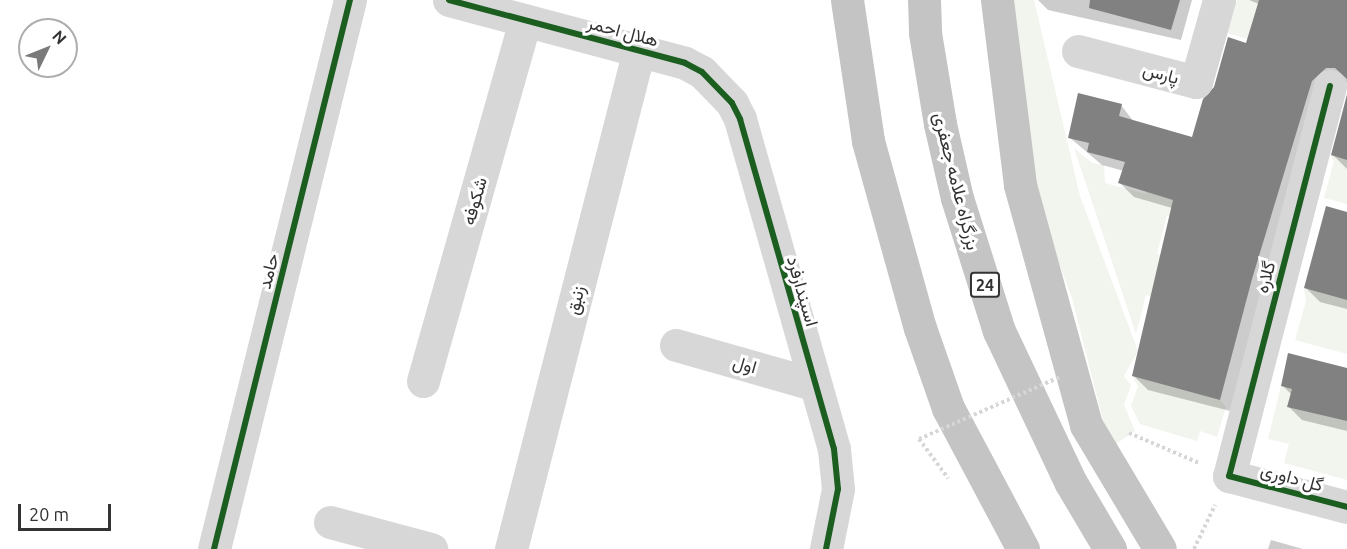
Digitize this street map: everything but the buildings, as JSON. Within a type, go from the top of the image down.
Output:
[{"type":"highway","points":[[847,0],[868,141],[921,328],[948,408],[1023,549]]},
{"type":"highway","name":"بزرگراه علامه جعفری","points":[[924,0],[927,45],[955,187],[999,331],[1071,483],[1110,549]]},
{"type":"highway","points":[[997,0],[1020,185],[1060,319],[1086,425],[1160,549]]},
{"type":"street","name":"حامد","points":[[214,549],[350,0]]},
{"type":"street","name":"هلال احمر","points":[[448,0],[686,63]]},
{"type":"street","name":"پارس","points":[[1078,51],[1196,82],[1219,0]]},
{"type":"street","name":"شکوفه","points":[[423,381],[525,20]]},
{"type":"street","name":"زنبق","points":[[511,549],[639,51]]},
{"type":"street","name":"اسپندارفرد","points":[[686,63],[717,86],[740,119],[813,384],[834,449],[837,489],[826,549]]},
{"type":"street","name":"گلاره","points":[[1229,476],[1330,86]]},
{"type":"street","name":"اول","points":[[676,345],[813,384]]},
{"type":"street","name":"گل داوری","points":[[1229,476],[1347,507]]},
{"type":"street","points":[[330,522],[431,549]]},
{"type":"path","points":[[946,479],[919,439],[1062,376]]},
{"type":"path","points":[[1125,432],[1229,476],[1194,549]]},
{"type":"shaded area","points":[[1007,0],[1034,0],[1080,196],[1138,351],[1124,376],[1131,385],[1124,405],[1135,431],[1110,448],[1072,298],[1047,232],[1033,173]]},
{"type":"shaded area","points":[[1237,0],[1259,0],[1255,14],[1342,67],[1227,33]]},
{"type":"shaded area","points":[[1074,148],[1092,163],[1104,165],[1105,183],[1146,194],[1148,187],[1169,193],[1185,219],[1167,215],[1157,254],[1169,258],[1159,298],[1146,295],[1136,334]]},
{"type":"shaded area","points":[[1330,155],[1347,160],[1347,204],[1324,198],[1334,161]]},
{"type":"shaded area","points":[[1304,288],[1347,300],[1347,354],[1295,340],[1306,301]]},
{"type":"shaded area","points":[[1132,376],[1220,400],[1226,407],[1217,437],[1200,431],[1197,441],[1140,424],[1131,406],[1138,386]]},
{"type":"shaded area","points":[[1281,386],[1292,389],[1288,407],[1347,421],[1347,480],[1284,463],[1289,444],[1268,439]]},
{"type":"cycle path","points":[[214,549],[350,0]]},
{"type":"cycle path","points":[[449,0],[685,63],[702,72],[732,103],[740,119],[834,449],[838,489],[826,549]]},
{"type":"cycle path","points":[[1330,86],[1229,476],[1347,507]]}]
